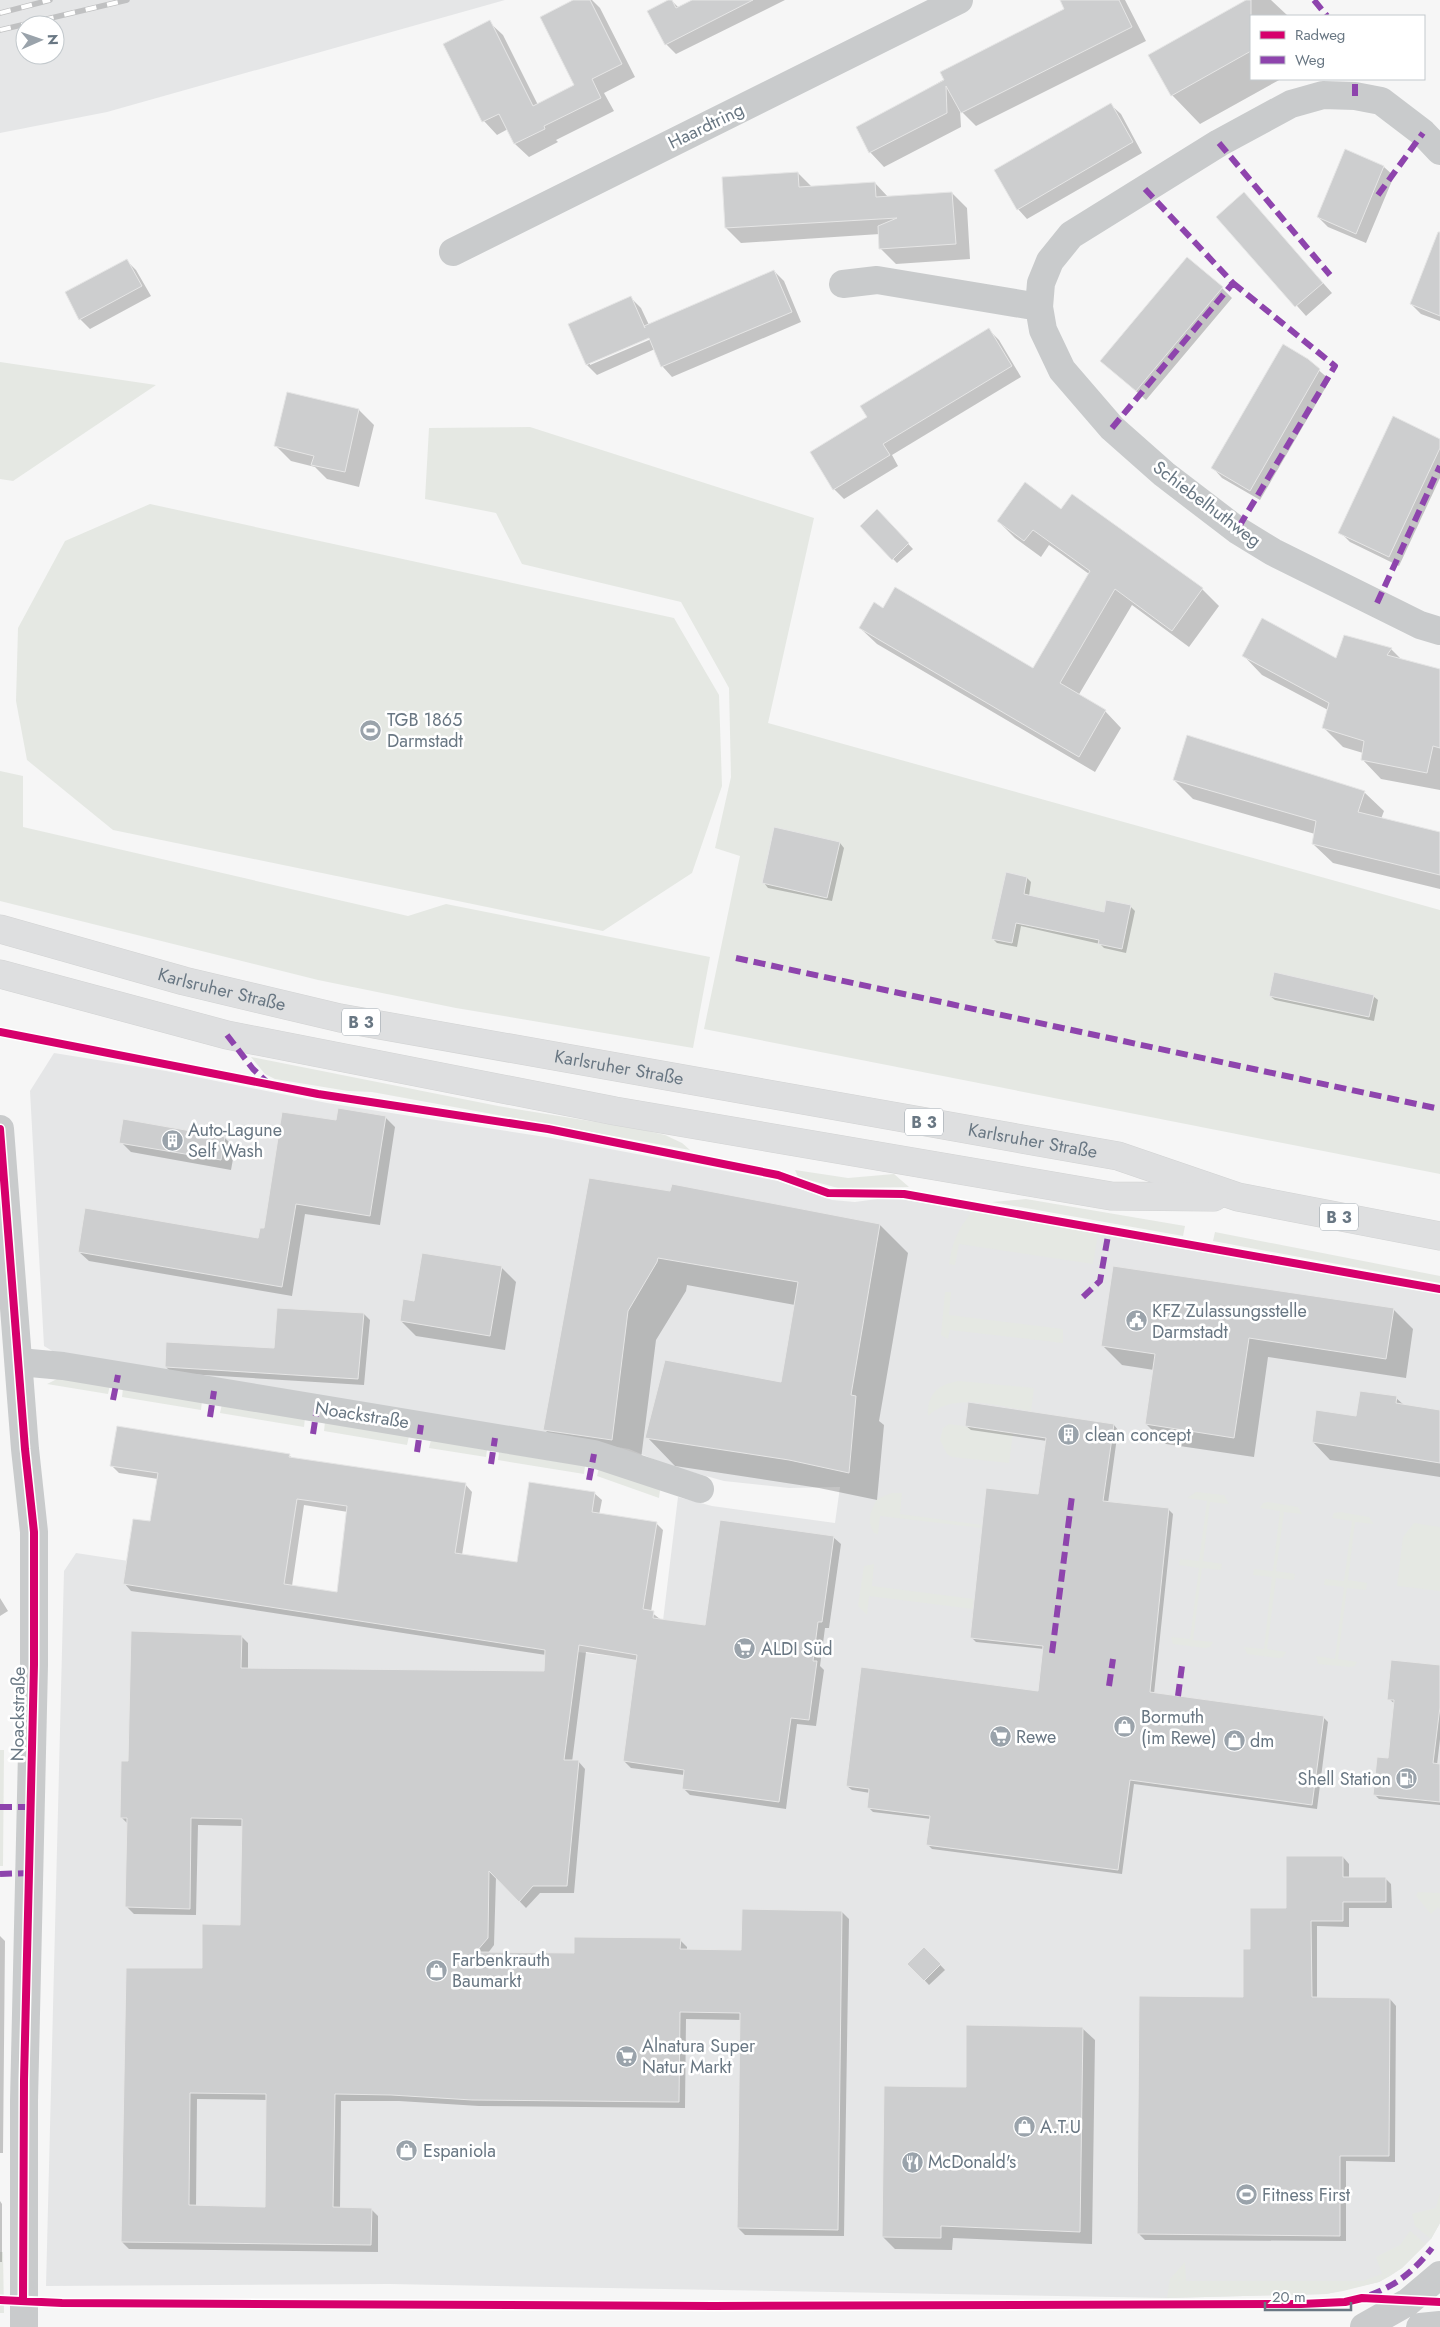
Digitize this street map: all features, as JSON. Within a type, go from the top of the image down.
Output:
[{"type":"main road","name":"Karlsruher Straße","points":[[0,929],[184,981],[340,1018],[1118,1156],[1238,1197],[1440,1236]]},
{"type":"main road","name":"Karlsruher Straße","points":[[0,974],[227,1035],[625,1112],[1111,1196],[1238,1197]]},
{"type":"street","name":"Haardtring","points":[[453,252],[960,0]]},
{"type":"street","name":"Schiebelhuthweg","points":[[1440,151],[1423,133],[1381,101],[1355,96],[1324,95],[1291,104],[1219,143],[1071,235],[1050,261],[1041,283],[1039,307],[1043,330],[1062,370],[1112,428],[1164,474],[1237,530],[1273,552],[1420,625],[1440,631]]},
{"type":"street","points":[[843,284],[877,280],[1039,307]]},
{"type":"street","name":"Noackstraße","points":[[1,1145],[34,1532],[34,1665],[24,2094],[24,2327]]},
{"type":"street","name":"Noackstraße","points":[[19,1362],[63,1366],[594,1454],[700,1489]]},
{"type":"street","points":[[1364,2327],[1408,2302],[1440,2275]]},
{"type":"street","points":[[1420,2327],[1440,2325]]},
{"type":"shaded area","points":[[0,0],[505,0],[107,112],[0,133]]},
{"type":"shaded area","points":[[0,362],[156,385],[13,481],[0,479]]},
{"type":"shaded area","points":[[530,427],[814,518],[768,723],[1440,910],[1440,1174],[704,1029],[740,856],[715,848],[731,777],[729,688],[681,602],[522,564],[496,513],[425,499],[429,428]]},
{"type":"shaded area","name":"TGB 1865 Darmstadt","points":[[150,504],[674,618],[719,695],[722,786],[692,873],[603,931],[113,830],[27,760],[16,701],[18,628],[65,541]]},
{"type":"shaded area","points":[[0,771],[23,776],[23,827],[408,916],[446,904],[710,957],[693,1048],[456,1008],[318,980],[0,901]]},
{"type":"shaded area","points":[[54,1053],[166,1071],[327,1103],[552,1138],[778,1181],[832,1200],[855,1202],[885,1198],[900,1199],[1440,1294],[1440,2223],[1431,2239],[1402,2268],[1379,2282],[1326,2294],[1167,2298],[389,2284],[46,2286],[64,1571],[76,1553],[581,1630],[578,1652],[658,1662],[678,1497],[712,1506],[835,1523],[840,1487],[789,1488],[724,1481],[670,1466],[629,1449],[54,1352],[44,1346],[30,1091]]},
{"type":"shaded area","points":[[251,1057],[498,1106],[639,1129],[665,1135],[682,1143],[690,1150],[372,1092],[348,1091],[275,1079],[265,1074]]},
{"type":"shaded area","points":[[795,1170],[848,1178],[894,1174],[909,1187],[838,1188],[798,1177]]},
{"type":"shaded area","points":[[1026,1199],[1185,1226],[1183,1236],[992,1202]]},
{"type":"shaded area","points":[[972,1212],[1098,1234],[1093,1264],[959,1244],[955,1265],[949,1264],[956,1236]]},
{"type":"shaded area","points":[[1215,1232],[1440,1276],[1440,1283],[1213,1241]]},
{"type":"shaded area","points":[[945,1292],[951,1292],[949,1315],[1063,1329],[1063,1343],[950,1330],[948,1339],[941,1335]]},
{"type":"shaded area","points":[[67,1378],[110,1385],[108,1394],[47,1384],[57,1379]]},
{"type":"shaded area","points":[[959,1381],[1034,1388],[1031,1411],[991,1404],[963,1402],[939,1408],[928,1416],[929,1402],[935,1391],[952,1382]]},
{"type":"shaded area","points":[[123,1388],[202,1401],[201,1410],[122,1397]]},
{"type":"shaded area","points":[[222,1404],[305,1418],[304,1427],[220,1413]]},
{"type":"shaded area","points":[[325,1422],[409,1436],[407,1445],[324,1431]]},
{"type":"shaded area","points":[[949,1424],[1013,1433],[1009,1463],[952,1457],[947,1454],[940,1440],[943,1428]]},
{"type":"shaded area","points":[[431,1440],[487,1450],[486,1457],[429,1448]]},
{"type":"shaded area","points":[[499,1452],[585,1466],[584,1474],[498,1460]]},
{"type":"shaded area","points":[[599,1468],[660,1490],[659,1498],[597,1476]]},
{"type":"shaded area","points":[[1196,1492],[1224,1495],[1229,1504],[1210,1502],[1203,1561],[1222,1564],[1221,1570],[1202,1568],[1193,1640],[1213,1642],[1210,1647],[1205,1648],[1173,1644],[1171,1637],[1190,1639],[1199,1568],[1179,1565],[1180,1559],[1199,1561],[1207,1501],[1187,1498]]},
{"type":"shaded area","points":[[892,1493],[902,1493],[900,1514],[982,1525],[982,1528],[880,1516],[878,1534],[874,1533],[870,1524],[870,1516],[877,1499]]},
{"type":"shaded area","points":[[1268,1502],[1298,1507],[1302,1514],[1284,1512],[1276,1571],[1295,1574],[1294,1580],[1276,1578],[1267,1649],[1286,1652],[1283,1657],[1279,1658],[1247,1654],[1244,1647],[1264,1649],[1272,1577],[1253,1575],[1254,1569],[1273,1571],[1280,1511],[1260,1508],[1263,1503]]},
{"type":"shaded area","points":[[1340,1512],[1369,1517],[1374,1524],[1355,1522],[1348,1580],[1367,1583],[1366,1590],[1347,1588],[1338,1659],[1357,1662],[1355,1666],[1350,1667],[1318,1664],[1316,1656],[1335,1659],[1344,1587],[1324,1585],[1325,1579],[1344,1581],[1352,1521],[1332,1518],[1334,1513]]},
{"type":"shaded area","points":[[1414,1523],[1440,1527],[1440,1591],[1397,1586],[1403,1537]]},
{"type":"shaded area","points":[[874,1564],[872,1586],[974,1599],[973,1609],[869,1596],[867,1615],[858,1606],[864,1566]]},
{"type":"shaded area","points":[[0,1750],[4,1750],[3,1866],[0,1866]]},
{"type":"shaded area","points":[[1418,1892],[1440,1893],[1440,1909],[1438,1907],[1431,1914],[1416,1896]]},
{"type":"shaded area","points":[[1440,2194],[1440,2223],[1431,2239],[1415,2226],[1412,2214],[1436,2208]]},
{"type":"shaded area","points":[[1410,2231],[1426,2244],[1402,2268],[1379,2282],[1326,2294],[1167,2298],[1170,2279],[1185,2262],[1186,2281],[1363,2281],[1382,2274],[1376,2257],[1400,2245]]},
{"type":"shaded area","points":[[0,2252],[3,2252],[4,2313],[0,2313]]},
{"type":"building","points":[[573,0],[590,0],[622,64],[592,79],[601,98],[544,126],[545,129],[514,144],[499,114],[482,122],[443,44],[490,20],[533,106],[574,85],[540,17]]},
{"type":"building","points":[[668,0],[672,0],[676,8],[692,0],[753,0],[665,45],[647,11]]},
{"type":"building","points":[[1060,0],[1119,0],[1132,27],[961,113],[946,86],[947,113],[869,153],[856,127],[944,80],[940,72],[1064,9]]},
{"type":"building","points":[[1246,0],[1251,0],[1250,52],[1171,96],[1148,55]]},
{"type":"building","points":[[1111,103],[1133,142],[1017,210],[994,170]]},
{"type":"building","points":[[1345,149],[1384,166],[1356,234],[1317,217]]},
{"type":"building","points":[[798,172],[799,187],[875,182],[876,197],[952,192],[956,244],[879,249],[878,226],[897,218],[725,228],[722,177]]},
{"type":"building","points":[[1244,192],[1323,283],[1295,307],[1216,217]]},
{"type":"building","points":[[1438,232],[1440,232],[1440,316],[1410,304]]},
{"type":"building","points":[[1187,257],[1223,287],[1136,391],[1100,361]]},
{"type":"building","points":[[127,259],[142,286],[79,320],[65,292]]},
{"type":"building","points":[[774,270],[792,312],[661,367],[649,338],[586,365],[568,324],[631,296],[644,326]]},
{"type":"building","points":[[989,328],[1012,366],[883,444],[890,455],[833,490],[810,452],[867,417],[860,406]]},
{"type":"building","points":[[1283,344],[1308,359],[1320,369],[1250,491],[1211,468]]},
{"type":"building","points":[[287,392],[359,409],[345,472],[311,465],[314,456],[274,446]]},
{"type":"building","points":[[1393,416],[1440,439],[1440,448],[1389,557],[1338,533]]},
{"type":"building","points":[[1025,482],[1061,509],[1072,494],[1203,588],[1172,631],[1115,589],[1060,683],[1106,710],[1079,757],[859,628],[874,602],[883,608],[895,587],[1033,668],[1090,571],[1033,530],[1024,541],[997,521]]},
{"type":"building","points":[[877,509],[909,543],[892,560],[860,526]]},
{"type":"building","points":[[1262,618],[1336,658],[1344,635],[1392,648],[1387,655],[1440,669],[1440,748],[1433,746],[1427,773],[1361,760],[1364,741],[1322,728],[1329,703],[1242,656]]},
{"type":"building","points":[[1187,735],[1365,791],[1358,812],[1440,832],[1440,875],[1312,844],[1316,821],[1173,780]]},
{"type":"building","points":[[774,827],[840,842],[827,898],[762,883]]},
{"type":"building","points":[[1006,872],[1027,877],[1024,894],[1104,912],[1106,900],[1131,905],[1122,949],[1098,944],[1099,940],[1016,923],[1012,943],[991,939]]},
{"type":"building","points":[[1274,972],[1374,995],[1369,1017],[1269,996]]},
{"type":"building","points":[[338,1108],[386,1116],[370,1216],[296,1204],[282,1287],[78,1252],[85,1208],[258,1238],[260,1228],[264,1228],[282,1112],[336,1120]]},
{"type":"building","name":"Auto-Lagune Self Wash","points":[[123,1119],[225,1137],[221,1160],[119,1143]]},
{"type":"building","points":[[589,1178],[670,1191],[672,1184],[880,1224],[851,1395],[856,1396],[849,1473],[789,1460],[645,1438],[665,1360],[781,1382],[798,1282],[658,1258],[628,1311],[612,1440],[543,1430]]},
{"type":"building","points":[[422,1253],[502,1266],[490,1336],[400,1321],[403,1299],[414,1301]]},
{"type":"building","points":[[1113,1266],[1394,1308],[1386,1359],[1249,1338],[1234,1438],[1145,1424],[1155,1354],[1101,1346]]},
{"type":"building","points":[[277,1308],[364,1313],[358,1379],[165,1367],[166,1342],[274,1348]]},
{"type":"building","points":[[1360,1391],[1397,1396],[1396,1403],[1440,1410],[1440,1463],[1312,1442],[1316,1410],[1356,1416]]},
{"type":"building","points":[[968,1402],[1114,1424],[1103,1501],[1169,1508],[1150,1692],[1324,1716],[1312,1805],[1130,1780],[1118,1870],[926,1845],[930,1816],[867,1808],[869,1789],[846,1786],[861,1667],[1038,1691],[1043,1646],[970,1638],[986,1488],[1038,1494],[1046,1438],[965,1426]]},
{"type":"building","points":[[117,1426],[290,1454],[289,1457],[466,1483],[455,1553],[517,1562],[529,1482],[595,1492],[592,1512],[657,1522],[643,1609],[654,1611],[653,1618],[705,1625],[720,1520],[834,1536],[822,1622],[818,1622],[813,1661],[817,1661],[809,1720],[791,1718],[779,1802],[682,1789],[684,1770],[623,1761],[637,1655],[579,1645],[564,1760],[579,1760],[567,1886],[533,1886],[519,1902],[489,1871],[488,1938],[476,1952],[574,1953],[574,1937],[681,1938],[680,1949],[741,1950],[742,1909],[842,1911],[838,2230],[737,2228],[740,2013],[680,2012],[679,2102],[472,2100],[335,2094],[333,2207],[372,2208],[371,2245],[121,2242],[126,1968],[202,1968],[202,1924],[240,1925],[242,1819],[191,1818],[190,1909],[125,1907],[127,1818],[120,1818],[121,1761],[128,1761],[131,1631],[242,1635],[241,1668],[544,1671],[545,1650],[123,1584],[133,1519],[150,1521],[158,1473],[110,1466]],"holes":[[[297,1499],[347,1506],[337,1592],[284,1584]],[[190,2093],[266,2094],[265,2207],[189,2205]]]},
{"type":"building","points":[[1391,1660],[1440,1665],[1440,1707],[1433,1763],[1440,1764],[1440,1802],[1373,1795],[1377,1757],[1388,1758],[1394,1700],[1387,1700]]},
{"type":"building","points":[[1286,1856],[1343,1856],[1343,1877],[1386,1877],[1386,1902],[1343,1902],[1343,1921],[1311,1921],[1312,1997],[1390,1998],[1389,2156],[1340,2156],[1340,2236],[1137,2234],[1139,1996],[1243,1997],[1243,1949],[1250,1949],[1250,1908],[1286,1908]]},
{"type":"building","points":[[924,1947],[941,1964],[924,1981],[907,1964]]},
{"type":"building","name":"A.T.U","points":[[966,2025],[1083,2027],[1080,2232],[941,2226],[941,2238],[882,2237],[884,2086],[966,2087]]},
{"type":"railway","points":[[0,13],[50,0]]},
{"type":"railway","points":[[0,30],[127,0]]},
{"type":"marked path","points":[[1314,0],[1326,15]]},
{"type":"marked path","points":[[1355,80],[1355,96]]},
{"type":"marked path","points":[[1378,195],[1423,133]]},
{"type":"marked path","points":[[1219,143],[1330,275]]},
{"type":"marked path","points":[[1112,428],[1233,283],[1145,189]]},
{"type":"marked path","points":[[1233,283],[1335,366],[1237,530]]},
{"type":"marked path","points":[[1377,603],[1440,466]]},
{"type":"marked path","points":[[736,958],[1440,1109]]},
{"type":"marked path","points":[[227,1035],[253,1069],[268,1083]]},
{"type":"marked path","points":[[1083,1297],[1100,1281],[1109,1230]]},
{"type":"marked path","points":[[113,1400],[118,1375]]},
{"type":"marked path","points":[[210,1417],[214,1391]]},
{"type":"marked path","points":[[313,1434],[317,1408]]},
{"type":"marked path","points":[[417,1452],[421,1425]]},
{"type":"marked path","points":[[491,1464],[495,1438]]},
{"type":"marked path","points":[[589,1480],[594,1454]]},
{"type":"marked path","points":[[1052,1653],[1072,1496]]},
{"type":"marked path","points":[[1109,1686],[1113,1659]]},
{"type":"marked path","points":[[1178,1696],[1182,1666]]},
{"type":"marked path","points":[[0,1807],[32,1807]]},
{"type":"marked path","points":[[0,1874],[30,1873]]},
{"type":"marked path","points":[[1370,2295],[1397,2282],[1419,2264],[1432,2248]]},
{"type":"cycle path","points":[[0,1032],[318,1094],[548,1129],[778,1175],[828,1193],[904,1194],[1440,1289]]},
{"type":"cycle path","points":[[0,1129],[25,1449],[34,1532],[34,1665],[24,2080],[23,2300]]},
{"type":"cycle path","points":[[0,2300],[62,2303],[714,2306],[1301,2304],[1345,2302],[1362,2298],[1440,2302]]},
{"type":"place","name":"TGB 1865 Darmstadt","points":[[371,730]]},
{"type":"place","name":"Auto-Lagune Self Wash","points":[[172,1140]]},
{"type":"place","name":"KFZ Zulassungsstelle Darmstadt","points":[[1136,1321]]},
{"type":"place","name":"clean concept","points":[[1069,1435]]},
{"type":"place","name":"ALDI Süd","points":[[745,1649]]},
{"type":"place","name":"Bormuth (im Rewe)","points":[[1125,1727]]},
{"type":"place","name":"Rewe","points":[[1000,1737]]},
{"type":"place","name":"dm","points":[[1234,1741]]},
{"type":"place","name":"Shell Station","points":[[1407,1779]]},
{"type":"place","name":"Farbenkrauth Baumarkt","points":[[436,1970]]},
{"type":"place","name":"Alnatura Super Natur Markt","points":[[626,2056]]},
{"type":"place","name":"A.T.U","points":[[1024,2127]]},
{"type":"place","name":"Espaniola","points":[[407,2151]]},
{"type":"place","name":"McDonald's","points":[[912,2162]]},
{"type":"place","name":"Fitness First","points":[[1246,2195]]}]
